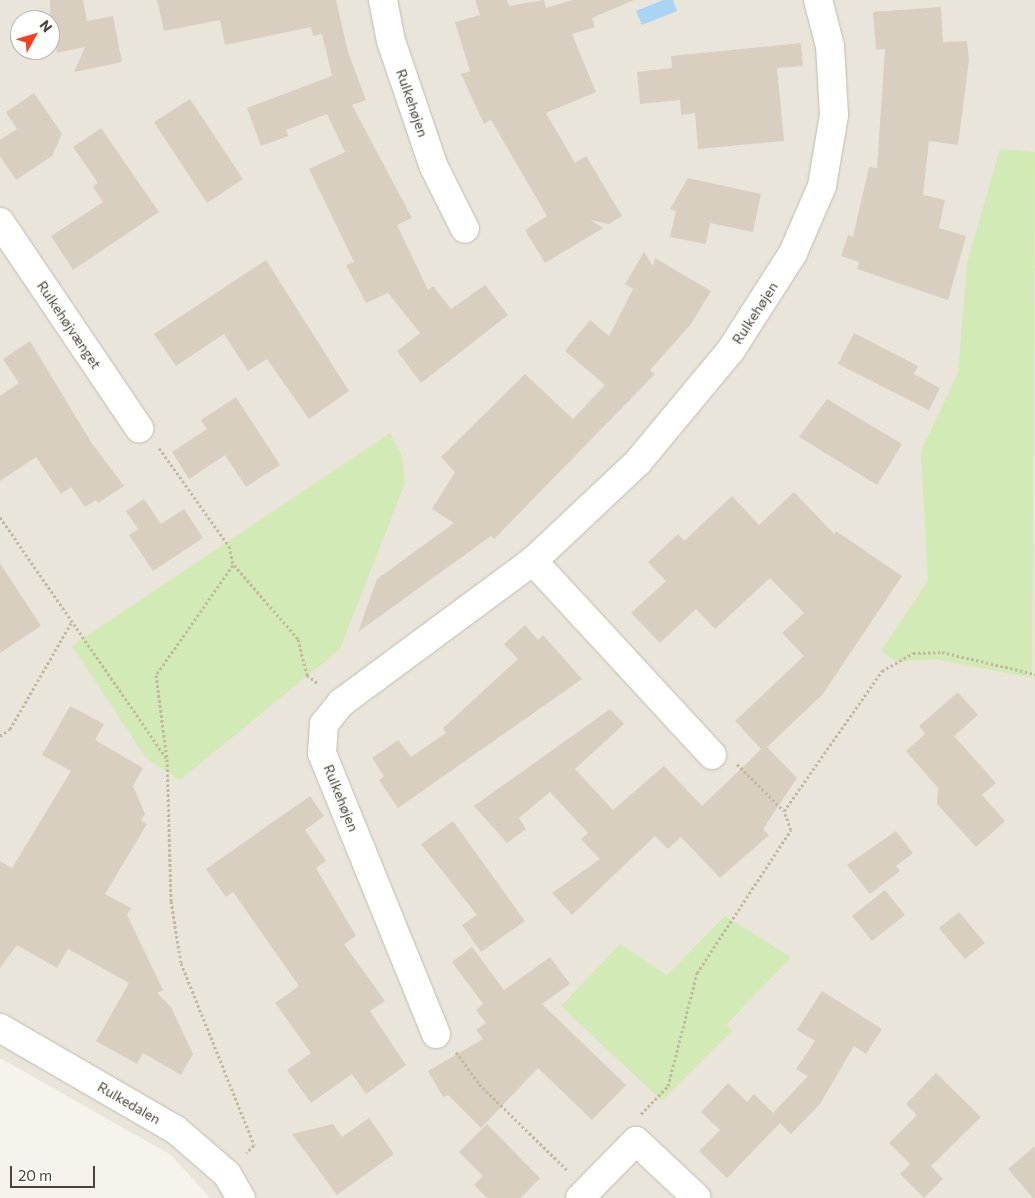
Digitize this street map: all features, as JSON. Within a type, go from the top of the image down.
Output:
[{"type":"street","name":"Rulkehøjen","points":[[382,0],[391,41],[434,167],[465,229]]},
{"type":"street","name":"Rulkehøjen","points":[[436,1034],[322,753],[324,724],[341,702],[533,561],[644,454],[731,350],[793,253],[822,186],[834,115],[830,46],[818,0]]},
{"type":"street","name":"Rulkehøjvænget","points":[[0,222],[139,428]]},
{"type":"street","points":[[533,561],[712,756]]},
{"type":"street","name":"Rulkedalen","points":[[0,1028],[176,1130],[227,1174],[241,1198]]},
{"type":"street","points":[[583,1194],[636,1141],[697,1198]]},
{"type":"path","points":[[139,428],[154,441],[229,546],[234,565],[298,639],[307,674],[341,702]]},
{"type":"path","points":[[0,517],[167,759]]},
{"type":"path","points":[[227,1174],[254,1145],[181,963],[171,901],[167,759],[156,675],[234,565]]},
{"type":"path","points":[[0,736],[10,729],[72,620]]},
{"type":"path","points":[[784,811],[882,671],[896,660],[913,653],[942,652],[1035,674]]},
{"type":"path","points":[[636,1141],[640,1115],[668,1086],[697,973],[735,918],[791,830],[784,811],[732,759],[712,756]]},
{"type":"path","points":[[436,1034],[445,1036],[479,1084],[583,1194]]},
{"type":"shaded area","points":[[0,0],[1035,0],[1035,1198],[210,1198],[171,1155],[0,1058]]},
{"type":"green space","points":[[1000,149],[1035,152],[1032,678],[935,659],[897,662],[881,651],[928,581],[921,451],[958,373],[967,263]]},
{"type":"green space","points":[[390,433],[402,456],[405,483],[340,649],[180,780],[146,758],[72,646]]},
{"type":"green space","points":[[725,916],[791,957],[726,1025],[733,1030],[662,1101],[561,1006],[620,944],[667,975]]},
{"type":"water","points":[[663,0],[673,0],[677,11],[642,25],[636,11]]},
{"type":"building","points":[[50,0],[83,0],[87,21],[113,16],[122,62],[74,72],[85,47],[60,52],[60,10],[50,10]]},
{"type":"building","points":[[157,0],[336,0],[348,52],[366,100],[352,105],[412,218],[397,225],[428,290],[433,286],[451,309],[485,285],[508,315],[421,383],[397,351],[420,333],[388,293],[366,303],[346,265],[354,262],[309,169],[345,152],[327,114],[286,130],[288,136],[261,146],[247,108],[332,76],[322,34],[313,36],[311,27],[225,45],[220,20],[164,31]]},
{"type":"building","points":[[475,0],[507,0],[509,6],[544,0],[546,8],[572,0],[634,0],[592,18],[595,27],[572,34],[596,92],[546,113],[575,163],[586,156],[622,216],[609,224],[590,220],[603,228],[545,263],[525,230],[547,216],[491,120],[484,124],[461,74],[470,71],[455,22],[480,15]]},
{"type":"building","points":[[941,7],[943,42],[967,41],[969,60],[958,145],[929,141],[923,195],[945,200],[939,228],[966,236],[948,300],[857,269],[859,262],[841,256],[848,235],[853,237],[869,167],[877,168],[885,49],[876,50],[873,12]]},
{"type":"building","points":[[801,43],[803,66],[777,68],[784,141],[698,149],[695,113],[681,115],[680,100],[640,104],[637,72],[672,68],[671,56]]},
{"type":"building","points":[[34,93],[62,134],[52,156],[16,180],[0,156],[0,140],[17,129],[6,112]]},
{"type":"building","points":[[190,99],[243,179],[207,203],[154,122]]},
{"type":"building","points":[[101,128],[159,212],[73,270],[51,236],[103,202],[93,187],[98,183],[73,147]]},
{"type":"building","points":[[688,178],[761,194],[753,232],[710,223],[706,244],[670,237],[676,211],[670,209]]},
{"type":"building","points":[[644,252],[653,266],[655,258],[711,291],[691,324],[650,370],[655,374],[494,539],[491,536],[358,632],[377,579],[454,523],[432,509],[455,472],[441,457],[525,374],[573,419],[605,385],[565,351],[590,320],[609,336],[633,289],[625,284]]},
{"type":"building","points":[[266,260],[349,391],[309,419],[267,359],[248,371],[224,334],[176,366],[154,334]]},
{"type":"building","points":[[854,333],[918,366],[914,374],[940,388],[929,410],[838,364]]},
{"type":"building","points":[[30,341],[91,442],[124,486],[98,503],[96,500],[85,507],[71,487],[61,494],[36,457],[0,481],[0,396],[19,383],[3,359]]},
{"type":"building","points":[[236,397],[280,465],[246,487],[225,455],[189,479],[172,452],[207,429],[201,420]]},
{"type":"building","points":[[827,399],[902,444],[877,485],[799,437]]},
{"type":"building","points":[[794,492],[834,534],[836,531],[902,576],[823,694],[767,747],[797,778],[763,829],[769,835],[720,878],[681,837],[668,849],[655,836],[572,915],[552,893],[600,859],[581,839],[588,833],[550,792],[519,818],[526,829],[507,843],[474,806],[610,709],[624,724],[575,769],[613,810],[664,766],[702,806],[747,763],[761,749],[735,721],[804,656],[782,633],[804,613],[770,578],[715,629],[696,609],[660,643],[631,613],[666,581],[648,562],[678,534],[684,541],[732,496],[759,525]]},
{"type":"building","points":[[144,499],[161,524],[184,509],[203,538],[153,571],[129,535],[138,529],[126,511]]},
{"type":"building","points":[[0,563],[41,626],[0,653]]},
{"type":"building","points":[[525,625],[538,640],[543,635],[582,679],[398,808],[379,780],[384,776],[372,758],[398,740],[411,757],[446,733],[443,728],[518,659],[504,644]]},
{"type":"building","points":[[958,692],[978,715],[954,736],[996,783],[982,795],[1005,821],[976,847],[937,804],[938,788],[906,751],[925,734],[919,726]]},
{"type":"building","points":[[70,706],[104,724],[95,740],[143,768],[133,786],[145,814],[141,821],[147,824],[105,894],[131,908],[127,915],[163,990],[157,993],[171,1007],[193,1054],[181,1075],[143,1053],[137,1064],[96,1041],[129,983],[68,949],[57,968],[17,945],[0,968],[0,861],[12,868],[71,771],[42,755]]},
{"type":"building","points":[[310,796],[324,816],[305,830],[326,861],[316,868],[356,936],[344,944],[385,1001],[370,1011],[406,1065],[366,1094],[352,1074],[311,1103],[287,1070],[311,1053],[275,1003],[299,986],[233,892],[226,897],[206,869]]},
{"type":"building","points":[[453,821],[525,921],[481,952],[462,925],[477,915],[421,844]]},
{"type":"building","points":[[896,831],[913,853],[896,866],[900,871],[870,894],[847,865]]},
{"type":"building","points":[[885,890],[905,915],[872,941],[852,916]]},
{"type":"building","points":[[959,912],[985,943],[965,959],[939,928]]},
{"type":"building","points":[[472,947],[504,990],[550,957],[570,984],[542,1004],[626,1085],[592,1120],[538,1068],[481,1128],[448,1095],[443,1097],[428,1071],[483,1039],[476,1030],[486,1023],[476,1010],[483,1004],[452,962]]},
{"type":"building","points":[[822,991],[882,1029],[866,1054],[854,1046],[820,1104],[791,1134],[780,1123],[727,1178],[699,1151],[720,1130],[701,1112],[728,1083],[747,1102],[754,1094],[773,1113],[808,1076],[796,1069],[815,1041],[797,1030]]},
{"type":"building","points":[[936,1073],[981,1117],[931,1166],[943,1179],[924,1198],[900,1174],[910,1164],[889,1143],[917,1115],[906,1104]]},
{"type":"building","points":[[369,1118],[394,1154],[337,1195],[292,1134],[333,1124],[342,1137]]},
{"type":"building","points":[[487,1124],[540,1178],[521,1198],[487,1198],[474,1185],[483,1176],[459,1152]]},
{"type":"building","points":[[1035,1146],[1035,1198],[1033,1198],[1008,1169]]}]
